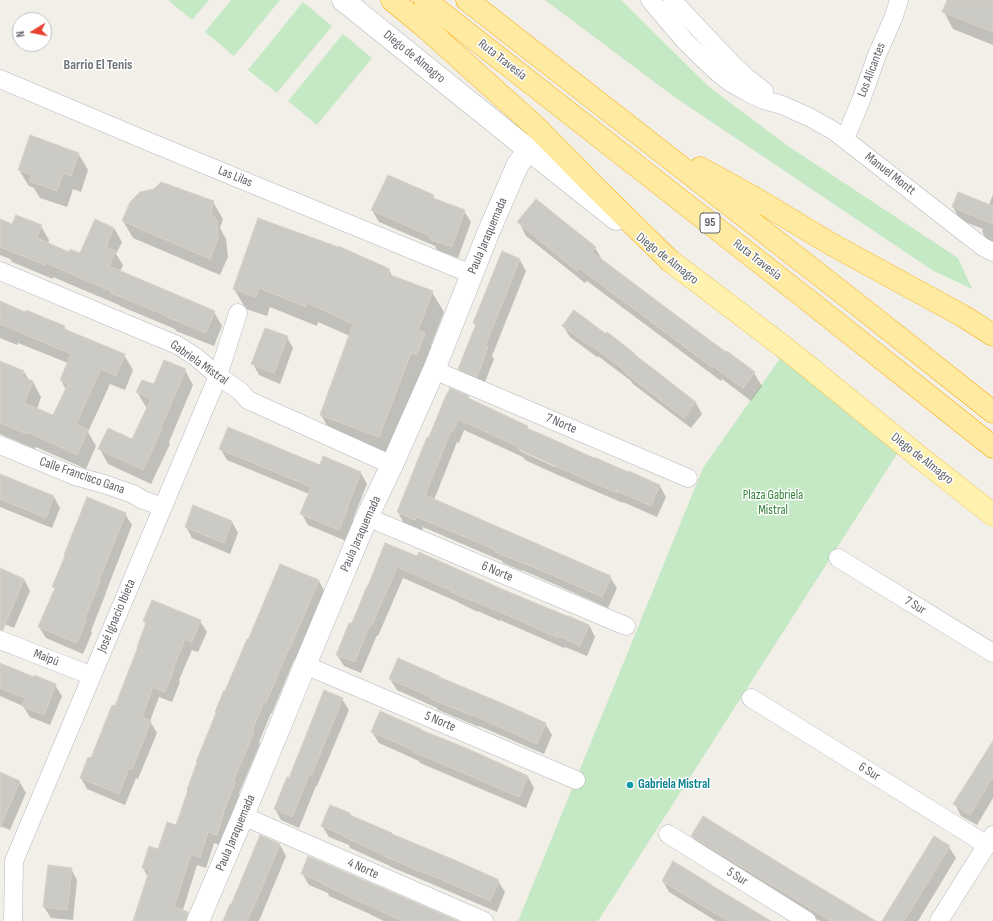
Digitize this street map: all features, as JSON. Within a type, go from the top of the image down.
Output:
[{"type":"highway","points":[[392,0],[426,28],[536,127],[669,260]]},
{"type":"highway","name":"Ruta Travesía","points":[[425,0],[798,292],[993,447]]},
{"type":"highway","name":"Ruta Travesía","points":[[467,0],[993,412]]},
{"type":"highway","points":[[648,141],[720,179],[831,244],[957,312],[993,335]]},
{"type":"main road","name":"Diego de Almagro","points":[[669,260],[788,351],[993,516]]},
{"type":"street","name":"Diego de Almagro","points":[[343,0],[529,150],[669,260]]},
{"type":"street","name":"Manuel Montt","points":[[650,0],[684,40],[717,72],[747,92],[764,100],[782,105],[823,124],[845,139],[983,247],[993,252]]},
{"type":"street","name":"Manuel Montt","points":[[672,0],[734,66],[782,105]]},
{"type":"street","name":"Los Alicantes","points":[[845,139],[899,0]]},
{"type":"street","name":"Las Lilas","points":[[0,79],[471,274]]},
{"type":"street","name":"Paula Jaraquemada","points":[[198,921],[368,517],[434,370],[471,274],[518,164],[529,150]]},
{"type":"street","name":"Gabriela Mistral","points":[[0,271],[177,344],[196,357],[248,400],[392,465]]},
{"type":"street","name":"José Ignacio Ibieta","points":[[14,921],[7,858],[92,676],[218,376],[238,313]]},
{"type":"street","name":"7 Norte","points":[[434,370],[688,478]]},
{"type":"street","name":"Calle Francisco Gana","points":[[0,446],[75,476],[133,494],[143,500],[163,507]]},
{"type":"street","name":"6 Norte","points":[[368,517],[626,626]]},
{"type":"street","name":"7 Sur","points":[[838,558],[993,653]]},
{"type":"street","name":"Maipú","points":[[0,640],[92,676]]},
{"type":"street","name":"5 Norte","points":[[305,665],[576,780]]},
{"type":"street","name":"6 Sur","points":[[751,698],[990,840]]},
{"type":"street","name":"4 Norte","points":[[243,816],[484,921]]},
{"type":"street","name":"5 Sur","points":[[668,834],[807,921]]},
{"type":"street","points":[[939,921],[990,840]]},
{"type":"green space","points":[[168,0],[209,0],[192,20]]},
{"type":"green space","points":[[231,0],[280,0],[234,56],[205,32]]},
{"type":"green space","points":[[545,0],[621,0],[708,86],[788,146],[958,258],[972,289],[932,270],[673,96]]},
{"type":"green space","points":[[303,2],[332,26],[277,93],[248,70]]},
{"type":"green space","points":[[343,34],[372,58],[317,125],[288,101]]},
{"type":"green space","name":"Plaza Gabriela Mistral","points":[[781,357],[899,451],[598,921],[518,921],[703,468]]},
{"type":"building","points":[[947,0],[993,0],[993,32],[942,12]]},
{"type":"building","points":[[30,135],[79,153],[71,176],[63,173],[57,191],[29,181],[32,175],[18,170]]},
{"type":"building","points":[[388,175],[434,195],[433,198],[465,210],[452,247],[429,239],[430,236],[371,210]]},
{"type":"building","points":[[161,182],[214,201],[211,212],[217,221],[218,239],[210,259],[122,221],[130,202],[140,192],[154,189]]},
{"type":"building","points":[[958,192],[993,206],[993,224],[952,207]]},
{"type":"building","points":[[536,199],[596,247],[592,252],[755,372],[743,388],[714,367],[713,368],[579,268],[577,271],[517,222]]},
{"type":"building","points":[[16,215],[42,225],[37,238],[69,252],[70,249],[80,253],[95,219],[114,228],[106,247],[116,251],[109,266],[215,311],[206,333],[111,293],[111,291],[46,263],[45,265],[0,247],[0,219],[12,224]]},
{"type":"building","points":[[258,218],[338,246],[390,269],[388,274],[433,291],[418,330],[425,333],[417,355],[411,353],[379,437],[320,415],[353,324],[307,303],[306,307],[259,288],[256,297],[233,289]]},
{"type":"building","points":[[502,251],[520,259],[485,346],[488,347],[477,377],[458,369],[476,324],[473,323]]},
{"type":"building","points":[[0,301],[25,312],[26,310],[65,326],[64,329],[125,354],[116,376],[101,369],[76,424],[88,430],[77,455],[28,432],[27,434],[0,423],[0,361],[24,371],[22,377],[33,381],[24,403],[53,415],[68,384],[60,380],[71,354],[0,324]]},
{"type":"building","points":[[574,310],[606,334],[607,332],[696,402],[684,418],[591,345],[590,346],[562,326]]},
{"type":"building","points":[[265,328],[288,336],[274,373],[251,364]]},
{"type":"building","points":[[164,360],[186,369],[143,470],[98,449],[108,428],[132,439],[151,399],[136,392],[142,380],[154,384]]},
{"type":"building","points":[[450,388],[528,426],[527,428],[660,485],[651,506],[551,464],[518,449],[519,447],[458,419],[453,432],[451,431],[425,495],[611,576],[602,597],[417,517],[415,520],[397,512],[427,437],[429,437]]},
{"type":"building","points":[[228,427],[320,465],[323,456],[361,472],[339,530],[300,514],[311,487],[219,449]]},
{"type":"building","points":[[0,474],[54,496],[46,518],[0,499]]},
{"type":"building","points":[[87,497],[126,513],[84,620],[86,621],[77,643],[38,627],[55,588],[52,587]]},
{"type":"building","points":[[193,505],[232,521],[224,543],[185,527]]},
{"type":"building","points":[[385,543],[417,556],[419,552],[504,590],[589,625],[580,646],[451,592],[452,591],[397,567],[372,625],[370,624],[355,662],[336,655],[349,623],[352,623]]},
{"type":"building","points":[[280,564],[319,580],[266,703],[264,702],[252,731],[254,732],[233,782],[235,783],[223,813],[217,835],[208,832],[200,857],[191,854],[174,907],[188,912],[186,921],[133,921],[149,871],[142,868],[149,846],[158,849],[167,822],[176,825],[196,762],[216,713],[215,712],[247,639],[248,640]]},
{"type":"building","points":[[0,568],[24,579],[3,630],[0,630]]},
{"type":"building","points":[[152,600],[201,620],[192,642],[185,639],[165,692],[153,687],[142,717],[151,721],[132,769],[129,768],[119,794],[80,778],[88,757],[91,758],[112,705],[115,706],[138,647],[146,623],[143,621]]},
{"type":"building","points":[[398,658],[546,723],[537,744],[473,715],[431,699],[431,697],[389,679]]},
{"type":"building","points":[[0,663],[56,684],[44,715],[22,706],[25,698],[0,688]]},
{"type":"building","points":[[324,690],[343,698],[311,776],[309,775],[292,817],[274,809],[287,777],[289,778]]},
{"type":"building","points":[[380,711],[528,776],[519,797],[413,752],[413,750],[371,732]]},
{"type":"building","points":[[993,741],[993,777],[970,815],[953,804]]},
{"type":"building","points":[[0,772],[20,781],[0,828]]},
{"type":"building","points":[[330,805],[350,813],[350,815],[392,834],[499,880],[490,901],[384,856],[342,836],[343,835],[321,826]]},
{"type":"building","points":[[703,816],[876,921],[831,921],[788,895],[691,836]]},
{"type":"building","points":[[260,835],[280,844],[252,911],[247,921],[223,921],[230,904],[231,905]]},
{"type":"building","points":[[934,836],[950,846],[904,921],[882,921]]},
{"type":"building","points":[[308,856],[458,921],[402,921],[301,874]]},
{"type":"building","points":[[673,861],[771,921],[728,921],[701,905],[662,881]]},
{"type":"building","points":[[48,865],[72,868],[67,910],[43,907]]},
{"type":"place","name":"Gabriela Mistral","points":[[630,785]]},
{"type":"district","name":"Barrio El Tenis","points":[[98,65]]}]
